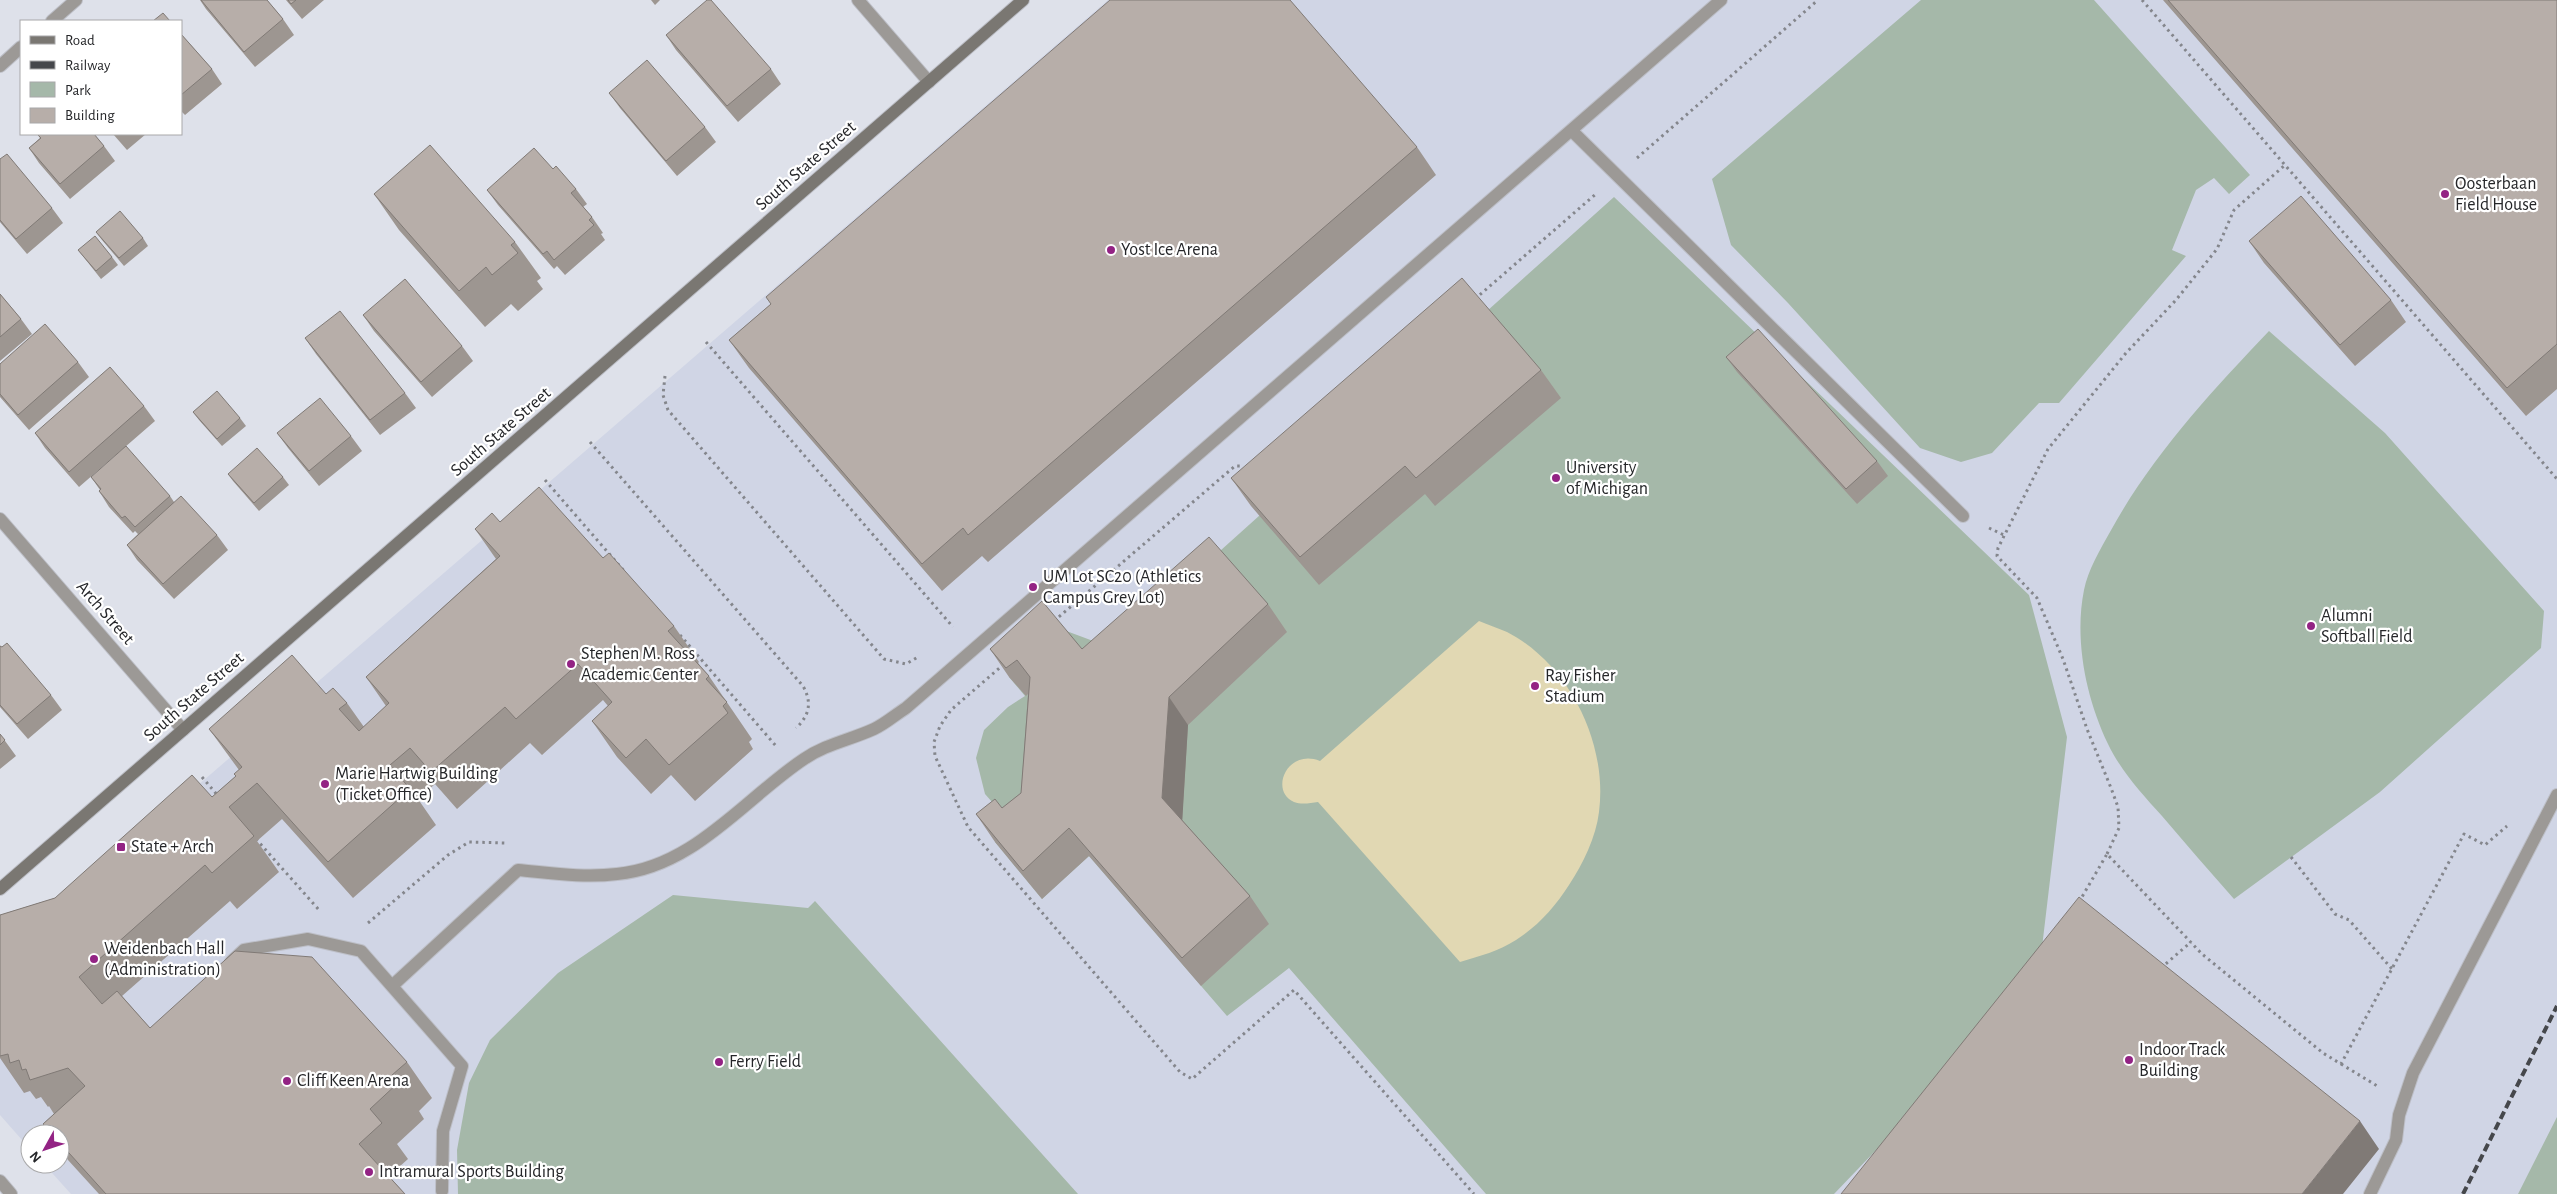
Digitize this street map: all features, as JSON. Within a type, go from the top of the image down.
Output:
[{"type":"main road","name":"South State Street","points":[[0,889],[1023,0]]},
{"type":"street","points":[[53,20],[76,0]]},
{"type":"street","points":[[858,0],[929,82]]},
{"type":"street","points":[[392,986],[518,870],[580,876],[618,874],[653,866],[686,851],[804,759],[828,744],[876,728],[906,708],[1721,0]]},
{"type":"street","points":[[0,66],[20,48]]},
{"type":"street","points":[[1572,131],[1963,516]]},
{"type":"street","name":"Arch Street","points":[[0,520],[183,730]]},
{"type":"street","points":[[2370,1194],[2396,1140],[2399,1115],[2413,1073],[2557,795]]},
{"type":"street","points":[[223,970],[244,950],[308,939],[361,951],[462,1066],[443,1131],[442,1191]]},
{"type":"street","points":[[0,1181],[11,1194]]},
{"type":"path","points":[[1469,304],[1818,0]]},
{"type":"path","points":[[2142,0],[2557,478]]},
{"type":"path","points":[[2077,906],[2107,854],[2119,828],[2118,807],[2087,729],[2063,659],[2037,598],[1998,556],[1998,548],[2048,449],[2126,353],[2176,300],[2217,249],[2234,210],[2285,165]]},
{"type":"path","points":[[706,342],[954,627]]},
{"type":"path","points":[[665,376],[663,395],[668,410],[884,659],[906,664],[921,655]]},
{"type":"path","points":[[590,442],[802,686],[810,704],[808,713],[795,730]]},
{"type":"path","points":[[1048,626],[1235,466],[1241,466],[1247,473]]},
{"type":"path","points":[[546,480],[629,576]]},
{"type":"path","points":[[947,632],[960,621]]},
{"type":"path","points":[[674,628],[776,746]]},
{"type":"path","points":[[1011,659],[951,710],[934,742],[935,756],[968,827],[1180,1072],[1192,1079],[1294,990],[1474,1194]]},
{"type":"path","points":[[769,752],[782,740]]},
{"type":"path","points":[[202,777],[221,800]]},
{"type":"path","points":[[2341,1064],[2464,834],[2484,845],[2514,821]]},
{"type":"path","points":[[253,836],[325,917]]},
{"type":"path","points":[[364,926],[448,855],[469,842],[511,844]]},
{"type":"path","points":[[2107,854],[2202,954],[2341,1064],[2387,1092]]},
{"type":"path","points":[[2291,857],[2336,914],[2349,920],[2392,970]]},
{"type":"path","points":[[2158,972],[2191,942]]},
{"type":"shaded area","name":"University of Michigan","points":[[1108,0],[2557,0],[2557,1194],[71,1194],[53,1174],[70,1174],[70,1124],[20,1124],[20,1138],[0,1115],[0,956]]},
{"type":"green space","points":[[1921,0],[2094,0],[2250,175],[2229,194],[2214,178],[2196,190],[2172,250],[2186,256],[2059,403],[2039,403],[1992,453],[1961,462],[1920,448],[1788,303],[1731,245],[1712,179]]},
{"type":"green space","name":"Ray Fisher Stadium","points":[[1614,197],[2029,595],[2067,737],[2038,981],[1834,1194],[1486,1194],[1289,968],[1227,1016],[1089,856],[1042,899],[995,842],[1014,827],[985,794],[976,758],[984,730],[1008,707],[1025,696],[1009,677],[1061,629],[1112,648]]},
{"type":"green space","name":"Alumni Softball Field","points":[[2269,331],[2385,433],[2544,611],[2541,648],[2380,792],[2234,899],[2140,791],[2113,754],[2100,726],[2088,688],[2081,649],[2081,609],[2088,575],[2126,504],[2183,427]]},
{"type":"green space","name":"Ferry Field","points":[[673,895],[808,908],[815,901],[1078,1194],[458,1194],[457,1150],[469,1083],[490,1040],[558,973]]},
{"type":"green space","points":[[2557,1117],[2557,1194],[2518,1194]]},
{"type":"sand","points":[[1479,621],[1507,632],[1529,646],[1549,664],[1566,685],[1580,708],[1590,733],[1597,759],[1600,786],[1599,812],[1592,841],[1584,859],[1564,893],[1545,916],[1532,929],[1510,944],[1460,962],[1318,802],[1303,804],[1294,802],[1287,797],[1283,789],[1283,781],[1285,772],[1298,760],[1320,761]]},
{"type":"building","points":[[201,0],[267,0],[283,19],[244,52]]},
{"type":"building","points":[[288,0],[296,0],[291,4]]},
{"type":"building","points":[[707,0],[711,0],[771,69],[727,106],[666,35]]},
{"type":"building","name":"Yost Ice Arena","points":[[1110,0],[1290,0],[1417,147],[968,535],[963,528],[922,564],[729,340],[771,304],[766,297]]},
{"type":"building","name":"Oosterbaan Field House","points":[[2168,0],[2557,0],[2557,344],[2507,388]]},
{"type":"building","points":[[163,13],[169,20],[154,20]]},
{"type":"building","points":[[182,35],[212,69],[182,94]]},
{"type":"building","points":[[647,60],[705,127],[666,161],[609,93]]},
{"type":"building","points":[[38,135],[95,135],[104,146],[60,184],[29,148],[41,138]]},
{"type":"building","points":[[430,145],[515,242],[511,245],[518,253],[492,275],[486,267],[459,291],[374,194]]},
{"type":"building","points":[[534,148],[553,169],[556,166],[576,189],[571,193],[592,217],[589,220],[594,225],[554,260],[547,251],[543,254],[487,190]]},
{"type":"building","points":[[7,154],[52,208],[16,239],[0,220],[0,159]]},
{"type":"building","points":[[2301,196],[2391,300],[2340,345],[2249,241]]},
{"type":"building","points":[[120,211],[143,238],[119,258],[96,232]]},
{"type":"building","points":[[95,236],[112,257],[96,271],[78,250]]},
{"type":"building","points":[[1462,278],[1541,370],[1416,478],[1405,466],[1300,557],[1231,478]]},
{"type":"building","points":[[405,279],[462,346],[421,382],[363,315]]},
{"type":"building","points":[[0,294],[21,319],[0,337]]},
{"type":"building","points":[[340,311],[405,393],[370,420],[305,338]]},
{"type":"building","points":[[45,324],[78,362],[18,415],[0,394],[0,364]]},
{"type":"building","points":[[1758,329],[1877,461],[1846,489],[1726,357]]},
{"type":"building","points":[[110,367],[144,406],[69,472],[35,433]]},
{"type":"building","points":[[217,391],[240,418],[217,439],[193,412]]},
{"type":"building","points":[[320,398],[351,436],[309,471],[277,433]]},
{"type":"building","points":[[126,446],[170,496],[135,527],[125,516],[122,518],[99,491],[101,489],[91,477]]},
{"type":"building","points":[[257,448],[283,477],[254,503],[228,474]]},
{"type":"building","points":[[539,487],[603,558],[609,553],[674,626],[668,631],[709,676],[706,679],[727,702],[723,706],[728,713],[669,765],[646,739],[626,758],[592,721],[612,702],[578,664],[516,719],[505,707],[431,772],[410,748],[390,765],[410,789],[328,862],[257,783],[229,807],[254,836],[212,873],[205,865],[79,977],[102,1004],[117,991],[150,1028],[235,951],[312,957],[407,1062],[392,1075],[399,1082],[370,1109],[382,1123],[359,1144],[405,1194],[106,1194],[70,1154],[70,1124],[43,1124],[85,1086],[68,1068],[30,1080],[26,1069],[22,1070],[19,1060],[10,1063],[8,1054],[0,1056],[0,915],[55,898],[192,775],[212,797],[236,776],[234,774],[242,767],[209,729],[292,655],[326,694],[333,688],[347,703],[339,709],[359,731],[389,703],[366,677],[500,556],[475,529],[492,513],[500,522]]},
{"type":"building","points":[[181,496],[217,535],[163,584],[127,545]]},
{"type":"building","points":[[1209,537],[1268,604],[1169,697],[1162,798],[1250,896],[1182,958],[1069,828],[1023,871],[976,814],[995,799],[1002,808],[1021,793],[1030,677],[1017,660],[1006,668],[990,649],[1042,601],[1082,649]]},
{"type":"building","points":[[7,643],[51,695],[17,724],[0,705],[0,646],[2,647]]},
{"type":"building","points":[[0,734],[5,740],[0,745]]},
{"type":"building","name":"Indoor Track Building","points":[[2079,897],[2360,1121],[2302,1194],[1841,1194]]},
{"type":"railway","points":[[2463,1194],[2557,1006]]},
{"type":"place","name":"Oosterbaan Field House","points":[[2445,194]]},
{"type":"place","name":"Yost Ice Arena","points":[[1111,250]]},
{"type":"place","name":"University of Michigan","points":[[1556,478]]},
{"type":"place","name":"UM Lot SC20 (Athletics Campus Grey Lot)","points":[[1033,587]]},
{"type":"place","name":"Alumni Softball Field","points":[[2311,626]]},
{"type":"place","name":"Stephen M. Ross Academic Center","points":[[571,664]]},
{"type":"place","name":"Ray Fisher Stadium","points":[[1535,686]]},
{"type":"place","name":"Marie Hartwig Building (Ticket Office)","points":[[325,784]]},
{"type":"place","name":"State + Arch","points":[[121,847]]},
{"type":"place","name":"Weidenbach Hall (Administration)","points":[[94,959]]},
{"type":"place","name":"Indoor Track Building","points":[[2129,1060]]},
{"type":"place","name":"Ferry Field","points":[[719,1062]]},
{"type":"place","name":"Cliff Keen Arena","points":[[287,1081]]},
{"type":"place","name":"Intramural Sports Building","points":[[369,1172]]}]
